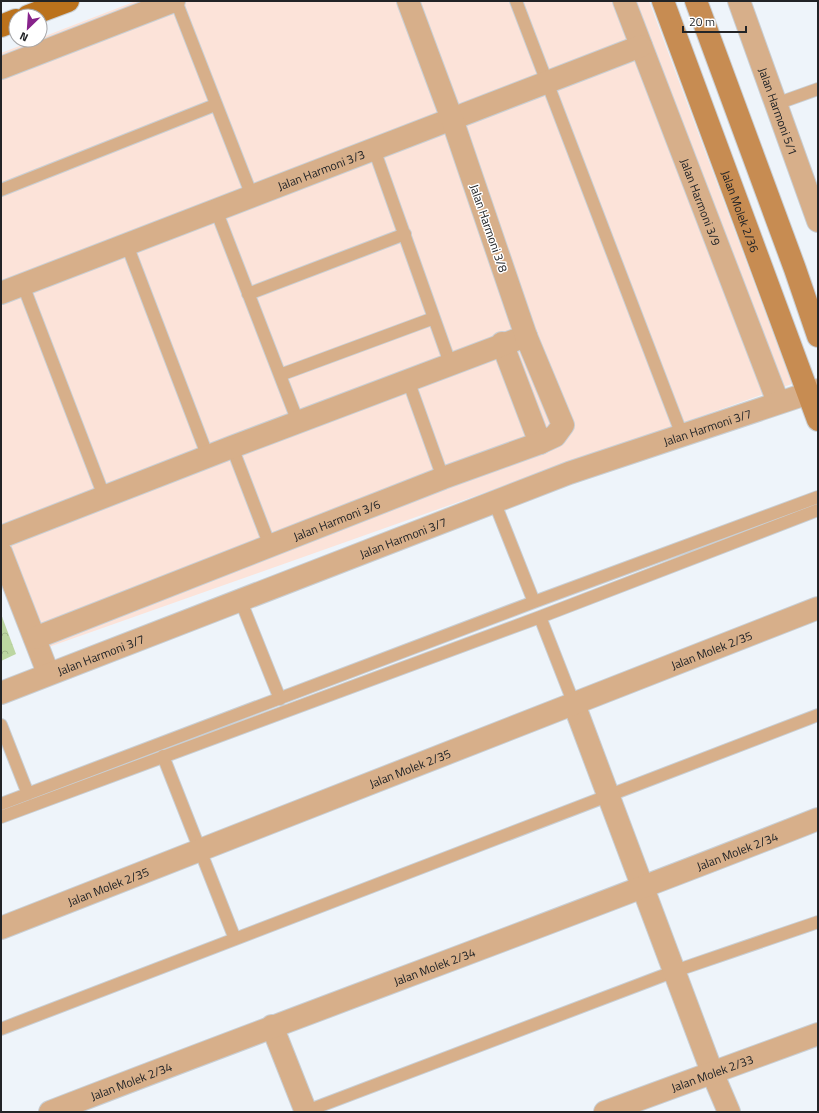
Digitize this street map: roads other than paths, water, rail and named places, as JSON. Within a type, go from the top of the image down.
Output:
[{"type":"main road","points":[[48,8],[68,1]]},
{"type":"street","points":[[1,68],[175,1]]},
{"type":"street","name":"Jalan Harmoni 3/8","points":[[408,1],[452,119],[526,336],[563,424],[555,436],[540,443]]},
{"type":"street","name":"Jalan Harmoni 3/9","points":[[624,1],[778,402]]},
{"type":"street","name":"Jalan Molek 2/36","points":[[663,1],[813,391],[818,420]]},
{"type":"street","points":[[696,1],[795,269],[818,336]]},
{"type":"street","name":"Jalan Harmoni 5/1","points":[[739,1],[818,221]]},
{"type":"street","name":"Jalan Harmoni 3/3","points":[[1,293],[641,46]]},
{"type":"street","points":[[1,536],[502,343],[526,336]]},
{"type":"street","points":[[502,343],[540,443]]},
{"type":"street","name":"Jalan Harmoni 3/7","points":[[1,693],[48,673],[568,473],[813,391]]},
{"type":"street","name":"Jalan Harmoni 3/6","points":[[35,638],[444,478],[540,443]]},
{"type":"street","points":[[1,552],[48,673]]},
{"type":"street","name":"Jalan Molek 2/35","points":[[1,928],[818,608]]},
{"type":"street","points":[[574,704],[712,1072],[729,1112]]},
{"type":"street","name":"Jalan Molek 2/34","points":[[50,1112],[272,1026],[644,888],[818,819]]},
{"type":"street","points":[[272,1026],[305,1112]]},
{"type":"street","name":"Jalan Molek 2/33","points":[[606,1112],[818,1034]]},
{"type":"lane","points":[[175,1],[252,196]]},
{"type":"lane","points":[[516,1],[682,435]]},
{"type":"lane","points":[[776,104],[818,89]]},
{"type":"lane","points":[[1,190],[215,105]]},
{"type":"lane","points":[[374,149],[450,363]]},
{"type":"lane","points":[[216,210],[298,422]]},
{"type":"lane","points":[[248,294],[405,234]]},
{"type":"lane","points":[[127,245],[208,457]]},
{"type":"lane","points":[[23,284],[104,496]]},
{"type":"lane","points":[[280,376],[434,318]]},
{"type":"lane","points":[[408,380],[444,478]]},
{"type":"lane","points":[[232,447],[270,546]]},
{"type":"lane","points":[[1,804],[534,602],[818,497]]},
{"type":"lane","points":[[494,501],[534,602]]},
{"type":"lane","points":[[1,817],[540,617],[818,510]]},
{"type":"lane","points":[[240,600],[280,699]]},
{"type":"lane","points":[[540,617],[574,704]]},
{"type":"lane","points":[[1,1029],[818,715]]},
{"type":"lane","points":[[1,725],[28,794]]},
{"type":"lane","points":[[163,756],[235,939]]},
{"type":"lane","points":[[305,1112],[675,971],[818,922]]}]
